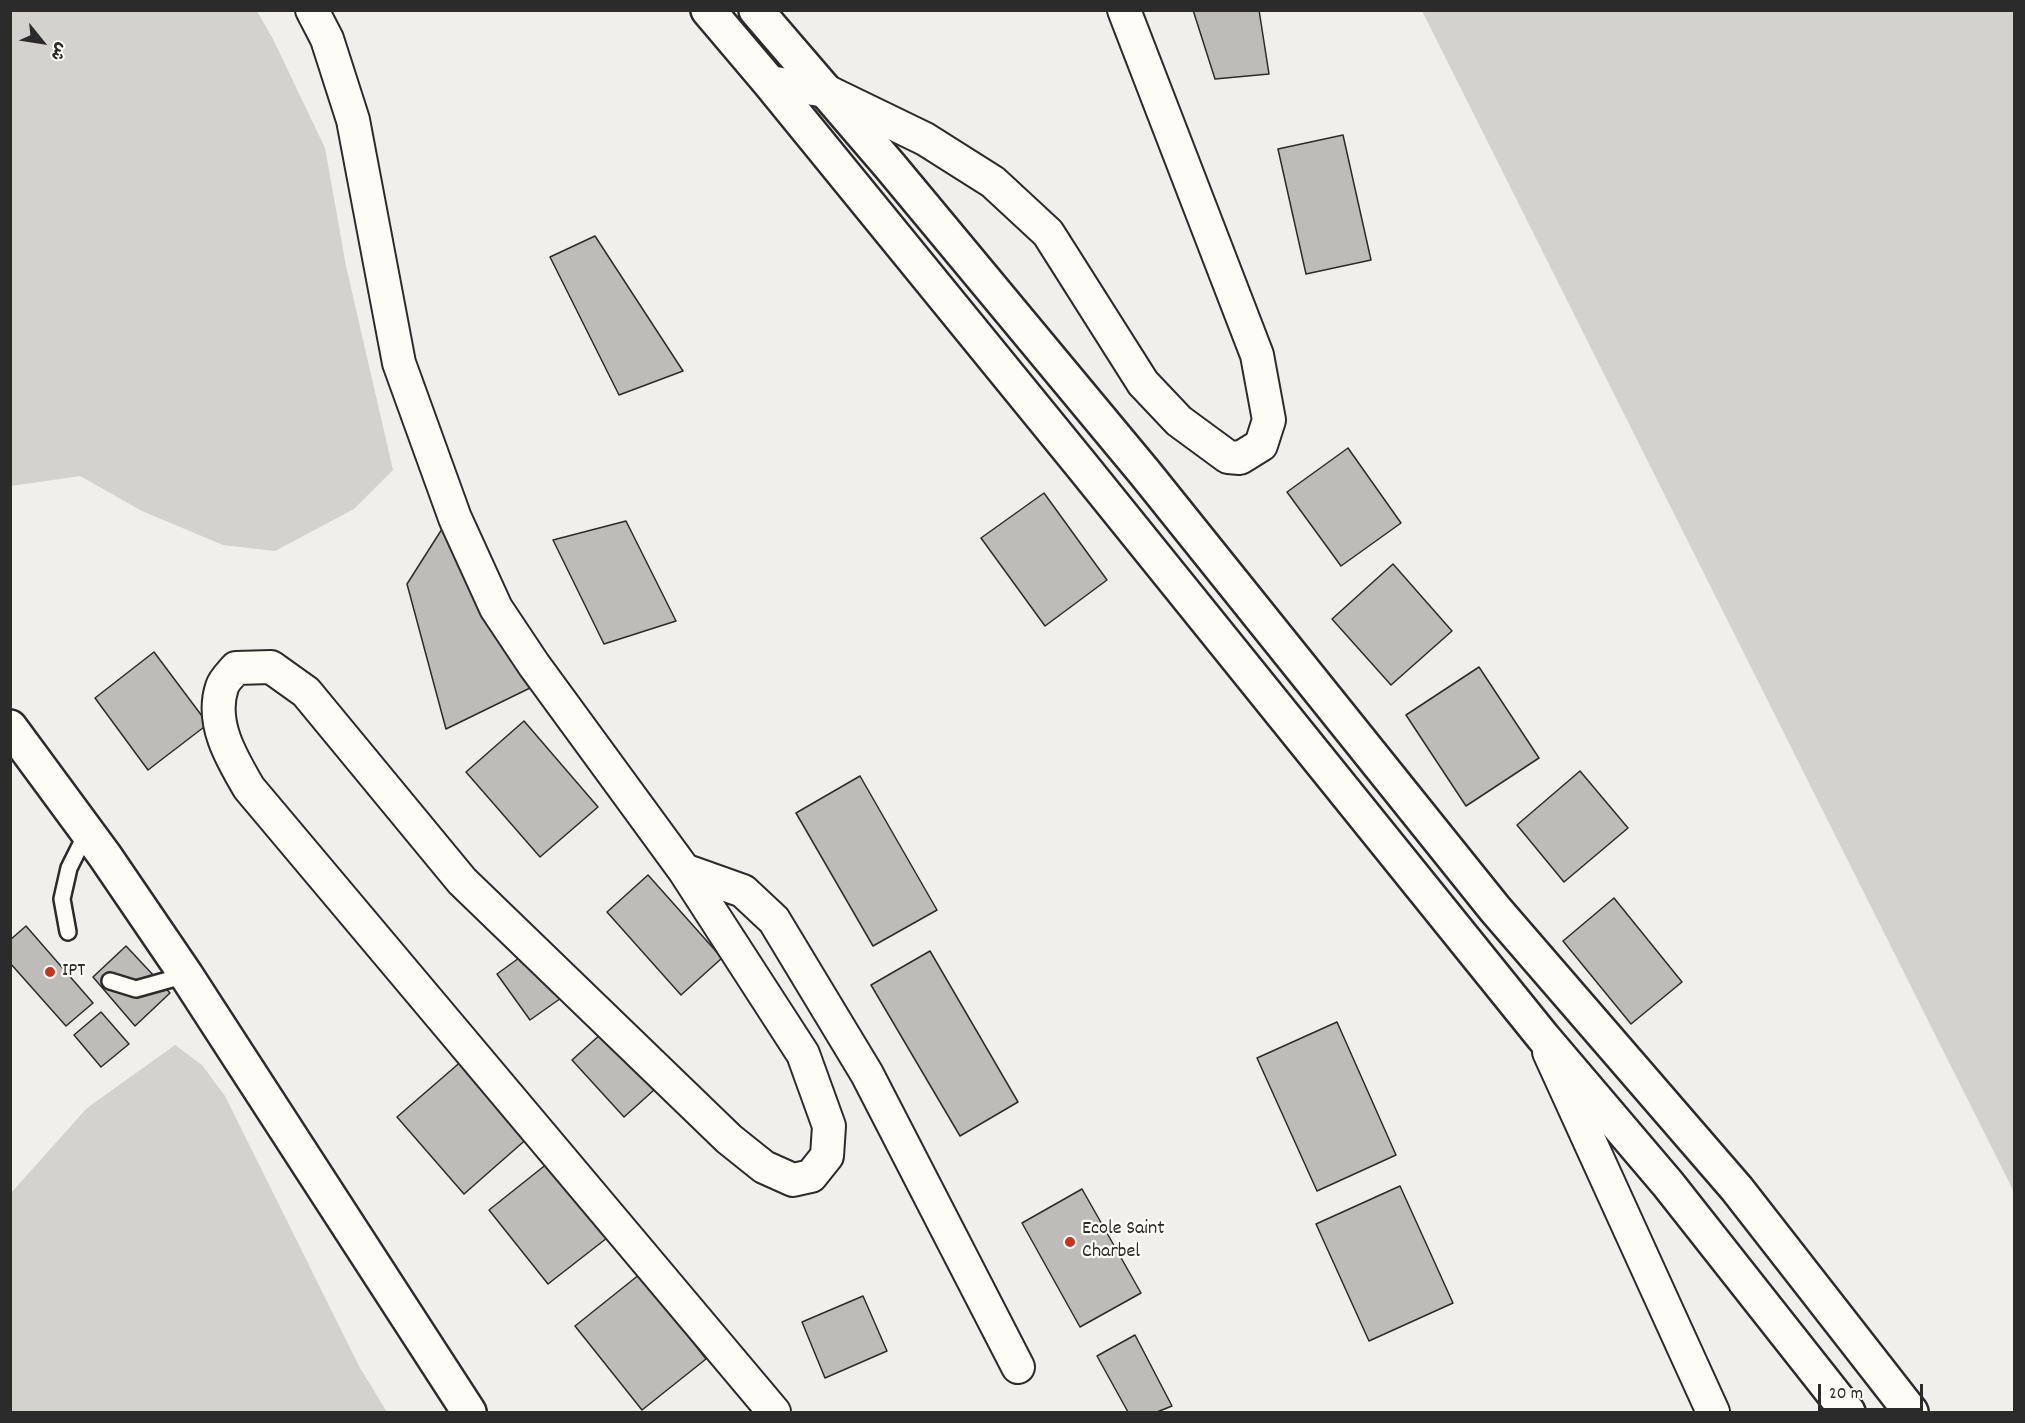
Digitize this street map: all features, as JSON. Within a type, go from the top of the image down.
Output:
[{"type":"main road","points":[[708,10],[769,82],[1543,1037],[1668,1184],[1848,1413]]},
{"type":"main road","points":[[756,10],[1145,473],[1495,909],[1737,1189],[1911,1413]]},
{"type":"main road","points":[[10,728],[87,832],[186,975],[469,1413]]},
{"type":"street","points":[[312,10],[327,39],[353,120],[399,363],[454,518],[496,608],[534,665],[684,870],[803,1054],[829,1126],[827,1156],[811,1176],[792,1180],[764,1167],[729,1139],[462,881],[306,692],[272,667],[236,668],[222,685],[219,714],[227,749],[249,789],[774,1413]]},
{"type":"street","points":[[769,82],[826,91],[925,139],[993,182],[1048,233],[1143,384],[1179,421],[1221,452],[1240,458],[1261,445],[1269,420],[1257,355],[1124,10]]},
{"type":"street","points":[[684,870],[743,891],[774,920],[867,1074],[1018,1367]]},
{"type":"street","points":[[1543,1037],[1713,1413]]},
{"type":"lane","points":[[68,932],[62,899],[69,868],[87,832]]},
{"type":"lane","points":[[110,981],[136,988],[186,975]]},
{"type":"shaded area","points":[[10,11],[257,11],[274,41],[325,148],[346,266],[393,470],[354,509],[275,551],[223,545],[142,511],[80,476],[11,486]]},
{"type":"shaded area","points":[[1422,11],[2014,11],[2014,1192]]},
{"type":"shaded area","points":[[175,1045],[202,1065],[225,1096],[360,1368],[387,1412],[11,1412],[11,1193],[87,1108]]},
{"type":"building","points":[[1193,10],[1259,10],[1269,74],[1215,79]]},
{"type":"building","points":[[1343,135],[1371,260],[1306,274],[1278,149]]},
{"type":"building","points":[[595,236],[683,371],[619,395],[550,257]]},
{"type":"building","points":[[1348,448],[1401,523],[1341,566],[1287,492]]},
{"type":"building","points":[[1044,493],[1107,580],[1045,626],[981,538]]},
{"type":"building","points":[[626,521],[676,621],[604,644],[553,540]]},
{"type":"building","points":[[442,529],[530,688],[446,729],[407,584]]},
{"type":"building","points":[[1393,564],[1452,631],[1391,685],[1332,619]]},
{"type":"building","points":[[154,652],[208,724],[148,770],[95,698]]},
{"type":"building","points":[[1479,667],[1539,758],[1466,806],[1406,715]]},
{"type":"building","points":[[524,721],[598,807],[540,857],[466,772]]},
{"type":"building","points":[[1580,771],[1628,828],[1564,882],[1517,825]]},
{"type":"building","points":[[860,776],[937,910],[873,946],[796,813]]},
{"type":"building","points":[[648,875],[722,958],[681,995],[607,912]]},
{"type":"building","points":[[1614,898],[1682,982],[1631,1024],[1563,941]]},
{"type":"building","points":[[26,926],[93,1003],[66,1026],[10,963],[10,940]]},
{"type":"building","points":[[126,946],[170,993],[135,1026],[93,977]]},
{"type":"building","points":[[530,950],[564,996],[530,1020],[497,974]]},
{"type":"building","points":[[930,951],[1018,1102],[960,1136],[871,985]]},
{"type":"building","points":[[101,1012],[129,1044],[101,1067],[74,1035]]},
{"type":"building","points":[[1337,1022],[1396,1155],[1317,1191],[1257,1058]]},
{"type":"building","points":[[602,1033],[654,1090],[624,1117],[572,1060]]},
{"type":"building","points":[[464,1059],[530,1136],[464,1194],[397,1117]]},
{"type":"building","points":[[548,1163],[607,1238],[548,1284],[489,1210]]},
{"type":"building","points":[[1400,1186],[1453,1303],[1369,1341],[1316,1224]]},
{"type":"building","points":[[1082,1189],[1141,1293],[1080,1327],[1022,1223]]},
{"type":"building","points":[[640,1274],[706,1359],[642,1410],[575,1326]]},
{"type":"building","points":[[863,1296],[887,1351],[825,1378],[802,1322]]},
{"type":"building","points":[[1135,1335],[1172,1406],[1157,1412],[1128,1412],[1097,1356]]},
{"type":"place","name":"IPT","points":[[50,972]]},
{"type":"place","name":"Ecole Saint Charbel","points":[[1070,1242]]}]
